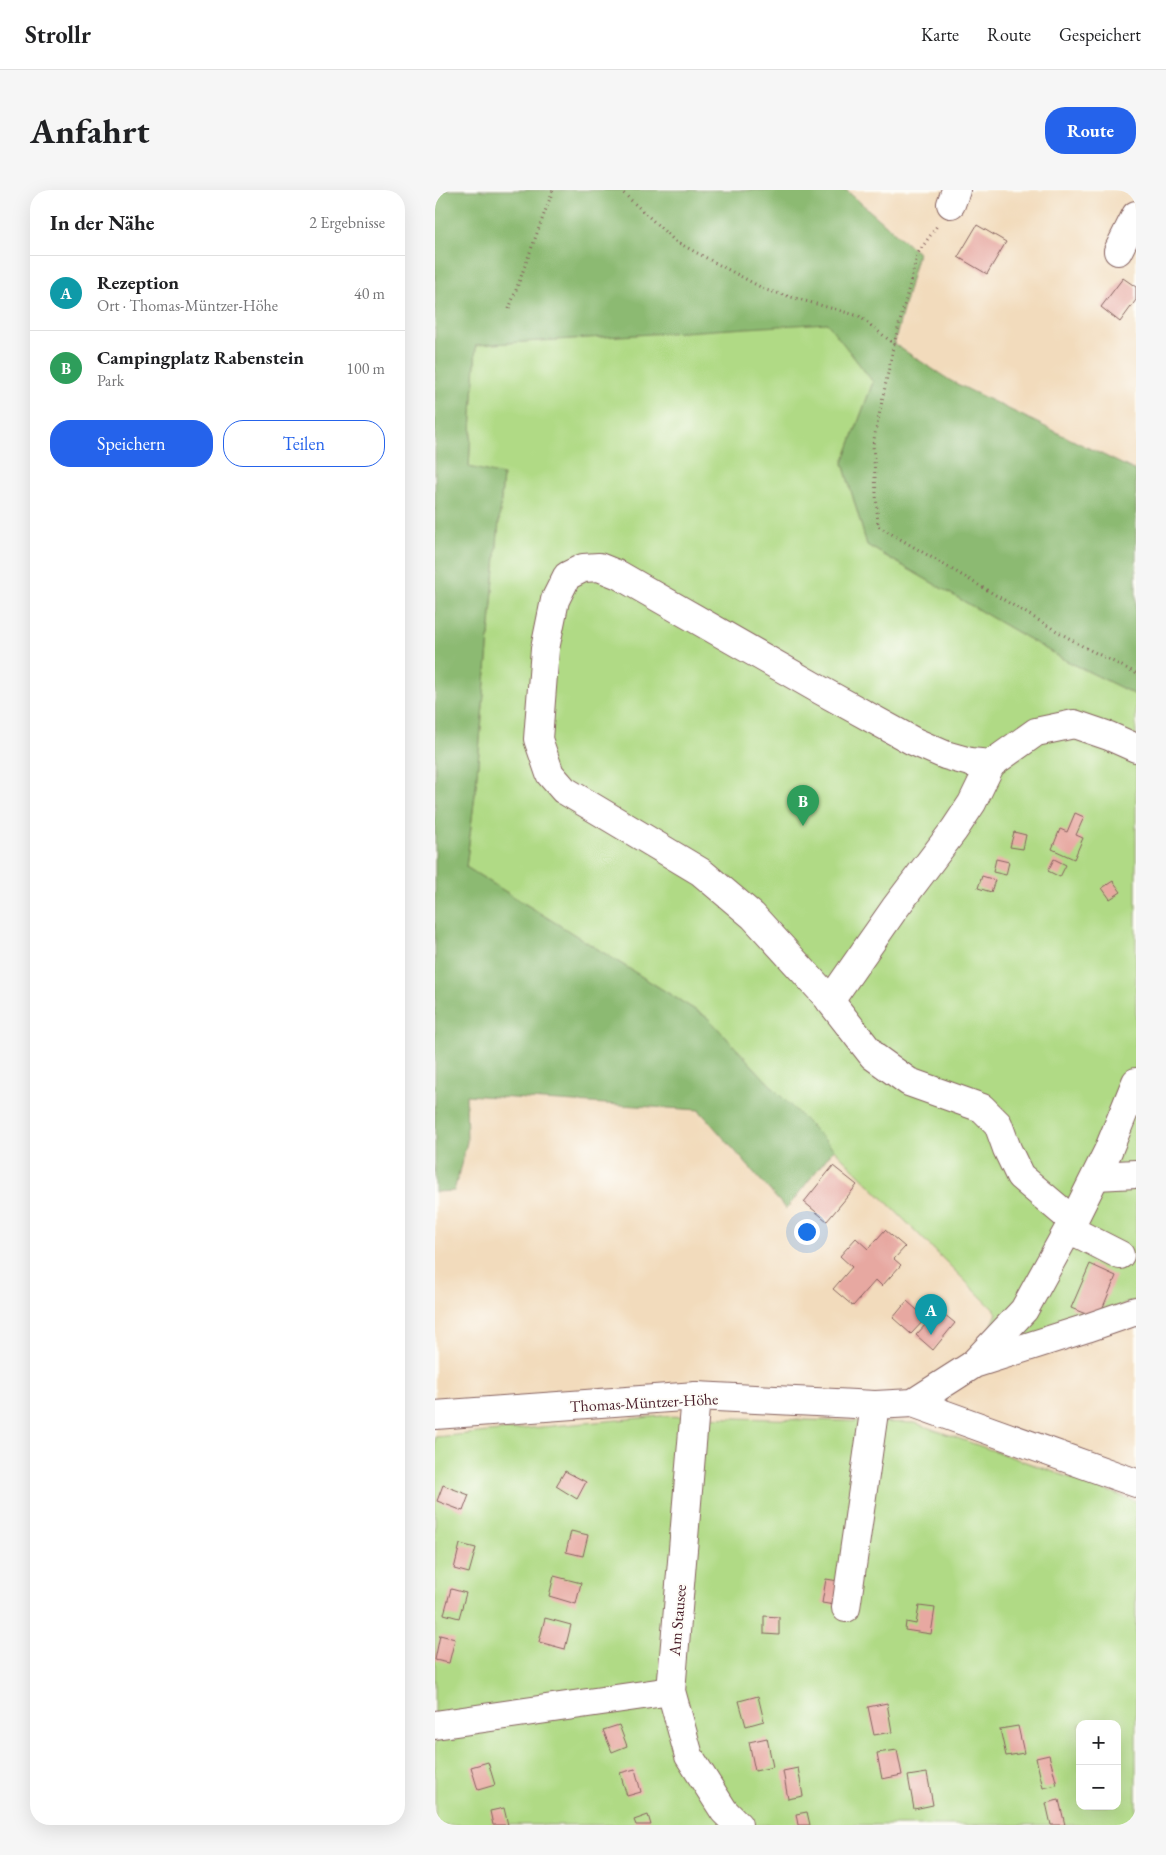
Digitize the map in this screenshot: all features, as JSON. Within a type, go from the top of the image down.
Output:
[{"type":"street","points":[[1118,251],[1136,215]]},
{"type":"street","points":[[991,764],[970,762],[945,755],[913,741],[619,575],[599,567],[583,568],[567,576],[555,600],[545,648],[538,739],[550,774],[564,790],[701,872],[753,916],[830,1001],[873,1056],[909,1082],[981,1108],[998,1124],[1020,1176],[1071,1225],[1120,1255]]},
{"type":"street","points":[[830,1001],[895,908],[954,830],[972,803],[991,764],[1035,732],[1075,724],[1136,748]]},
{"type":"street","points":[[913,1403],[973,1364],[1024,1310],[1096,1176],[1136,1082]]},
{"type":"street","points":[[1096,1176],[1136,1174]]},
{"type":"street","points":[[973,1364],[1136,1311]]},
{"type":"street","name":"Thomas-Müntzer-Höhe","points":[[435,1415],[696,1396],[875,1405],[913,1403],[1136,1483]]},
{"type":"street","name":"Am Stausee","points":[[696,1396],[671,1691],[689,1756],[724,1811],[738,1825]]},
{"type":"street","points":[[846,1608],[875,1405]]},
{"type":"street","points":[[435,1725],[671,1691]]},
{"type":"path","points":[[509,309],[553,190]]},
{"type":"path","points":[[620,190],[675,241],[766,290],[859,316],[894,344]]},
{"type":"path","points":[[953,197],[918,253],[894,344],[873,444],[879,526],[1084,647],[1136,673]]},
{"type":"green space","points":[[435,190],[846,190],[918,253],[894,344],[951,381],[1136,471],[1136,695],[1063,659],[867,545],[843,463],[873,382],[827,323],[476,345],[469,467],[503,475],[476,786],[466,867],[708,1018],[775,1090],[834,1149],[786,1209],[699,1110],[466,1095],[467,1142],[454,1191],[435,1192]]},
{"type":"green space","points":[[827,322],[873,382],[843,463],[867,545],[1063,659],[1136,695],[1136,1300],[978,1357],[997,1313],[775,1090],[708,1018],[466,867],[476,786],[503,476],[469,467],[476,345]]},
{"type":"green space","points":[[661,1416],[915,1423],[1136,1501],[1136,1825],[435,1825],[435,1437]]},
{"type":"building","points":[[977,225],[1006,242],[987,274],[958,257]]},
{"type":"building","points":[[1123,278],[1136,287],[1136,300],[1120,322],[1101,307]]},
{"type":"building","points":[[1075,813],[1084,817],[1076,835],[1083,838],[1074,859],[1052,849],[1060,829],[1067,832]]},
{"type":"building","points":[[1014,832],[1026,835],[1023,849],[1010,847]]},
{"type":"building","points":[[996,859],[1009,862],[1006,875],[993,872]]},
{"type":"building","points":[[1054,859],[1066,865],[1060,877],[1048,871]]},
{"type":"building","points":[[982,876],[995,880],[991,892],[978,888]]},
{"type":"building","points":[[1113,881],[1121,892],[1110,899],[1102,888]]},
{"type":"building","points":[[833,1166],[857,1185],[827,1221],[804,1202]]},
{"type":"building","points":[[885,1230],[905,1247],[894,1259],[901,1265],[882,1286],[876,1280],[853,1306],[833,1289],[852,1267],[840,1256],[856,1238],[868,1249]]},
{"type":"building","points":[[1090,1264],[1116,1276],[1098,1319],[1071,1308]]},
{"type":"building","points":[[907,1301],[926,1318],[911,1334],[893,1318]]},
{"type":"building","points":[[939,1310],[955,1323],[933,1350],[916,1335]]},
{"type":"building","points":[[565,1471],[586,1482],[577,1499],[556,1486]]},
{"type":"building","points":[[443,1485],[469,1495],[463,1511],[437,1501]]},
{"type":"building","points":[[571,1531],[588,1535],[583,1556],[566,1552]]},
{"type":"building","points":[[460,1544],[476,1548],[469,1573],[454,1569]]},
{"type":"building","points":[[554,1576],[581,1583],[576,1604],[549,1596]]},
{"type":"building","points":[[826,1579],[845,1582],[841,1606],[822,1603]]},
{"type":"building","points":[[451,1589],[466,1593],[459,1618],[444,1614]]},
{"type":"building","points":[[919,1606],[935,1608],[931,1634],[905,1630],[906,1622],[916,1624]]},
{"type":"building","points":[[764,1616],[779,1617],[779,1635],[764,1634]]},
{"type":"building","points":[[545,1618],[571,1625],[565,1649],[539,1642]]},
{"type":"building","points":[[440,1635],[455,1639],[449,1663],[435,1660]]},
{"type":"building","points":[[758,1696],[764,1721],[746,1726],[739,1701]]},
{"type":"building","points":[[887,1703],[892,1732],[874,1735],[868,1707]]},
{"type":"building","points":[[619,1725],[627,1746],[612,1752],[603,1730]]},
{"type":"building","points":[[1018,1726],[1024,1753],[1006,1756],[1000,1729]]},
{"type":"building","points":[[767,1738],[773,1767],[755,1771],[749,1742]]},
{"type":"building","points":[[897,1750],[902,1775],[882,1779],[877,1753]]},
{"type":"building","points":[[1049,1755],[1057,1785],[1043,1788],[1036,1758]]},
{"type":"building","points":[[488,1762],[495,1785],[478,1790],[471,1767]]},
{"type":"building","points":[[798,1768],[803,1796],[788,1799],[783,1771]]},
{"type":"building","points":[[635,1769],[641,1792],[627,1796],[620,1773]]},
{"type":"building","points":[[927,1773],[933,1805],[914,1809],[908,1776]]},
{"type":"building","points":[[1059,1800],[1065,1825],[1051,1825],[1046,1803]]},
{"type":"building","points":[[504,1808],[508,1825],[493,1825],[490,1811]]},
{"type":"building","points":[[807,1812],[810,1825],[798,1825],[796,1814]]},
{"type":"building","points":[[648,1815],[651,1825],[636,1825],[634,1820]]},
{"type":"place","name":"Campingplatz Rabenstein","points":[[803,826]]},
{"type":"place","name":"Rezeption","points":[[931,1335]]}]
